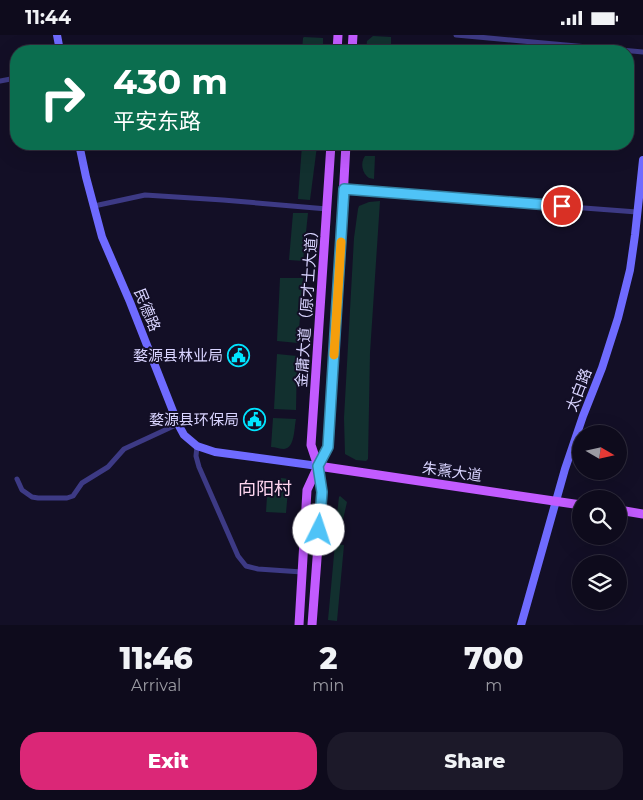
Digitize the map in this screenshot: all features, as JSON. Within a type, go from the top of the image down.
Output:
[{"type":"main road","name":"金庸大道（原才士大道）","points":[[312,625],[322,492],[318,466],[311,445],[331,150]]},
{"type":"main road","name":"金庸大道（原才士大道）","points":[[299,625],[307,491],[328,447],[346,150]]},
{"type":"main road","name":"朱熹大道","points":[[318,466],[572,504]]},
{"type":"main road","points":[[627,512],[643,514]]},
{"type":"street","points":[[456,35],[566,45]]},
{"type":"street","name":"民德路","points":[[80,150],[102,237],[184,435],[197,445],[215,452],[318,466]]},
{"type":"street","name":"太白路","points":[[521,625],[565,469],[618,318],[630,270],[643,160]]},
{"type":"street","points":[[344,189],[637,212]]},
{"type":"street","points":[[94,207],[145,195],[327,209]]},
{"type":"street","points":[[17,479],[22,490],[32,497],[67,498],[73,496],[82,483],[108,467],[124,449],[178,424]]},
{"type":"street","points":[[197,445],[198,467],[238,556],[246,566],[258,569],[302,572]]},
{"type":"green space","points":[[373,36],[391,37],[391,45],[367,45],[367,41]]},
{"type":"green space","points":[[303,38],[323,38],[323,45],[302,45]]},
{"type":"green space","points":[[302,150],[316,150],[310,200],[298,199]]},
{"type":"green space","points":[[365,156],[375,156],[374,179],[369,178],[363,171],[362,165]]},
{"type":"green space","points":[[380,201],[370,353],[368,459],[366,461],[356,460],[345,454],[344,418],[354,238],[358,209],[359,206],[369,202]]},
{"type":"green space","points":[[293,213],[308,213],[303,261],[289,260]]},
{"type":"green space","points":[[280,278],[303,278],[298,343],[277,341]]},
{"type":"green space","points":[[277,354],[297,356],[296,410],[274,409]]},
{"type":"green space","points":[[273,418],[296,419],[292,441],[288,448],[271,447]]},
{"type":"green space","points":[[281,478],[289,479],[286,513],[266,512],[268,480],[279,482]]},
{"type":"green space","points":[[340,496],[347,502],[342,524],[336,523]]},
{"type":"green space","points":[[335,544],[344,545],[337,621],[328,620]]},
{"type":"slow traffic","points":[[334,355],[341,242]]},
{"type":"place","name":"婺源县林业局","points":[[239,356]]},
{"type":"place","name":"婺源县环保局","points":[[255,420]]},
{"type":"district","name":"向阳村","points":[[265,489]]},
{"type":"route","points":[[319,530],[322,492],[318,466],[328,447],[344,189],[562,206]]}]
